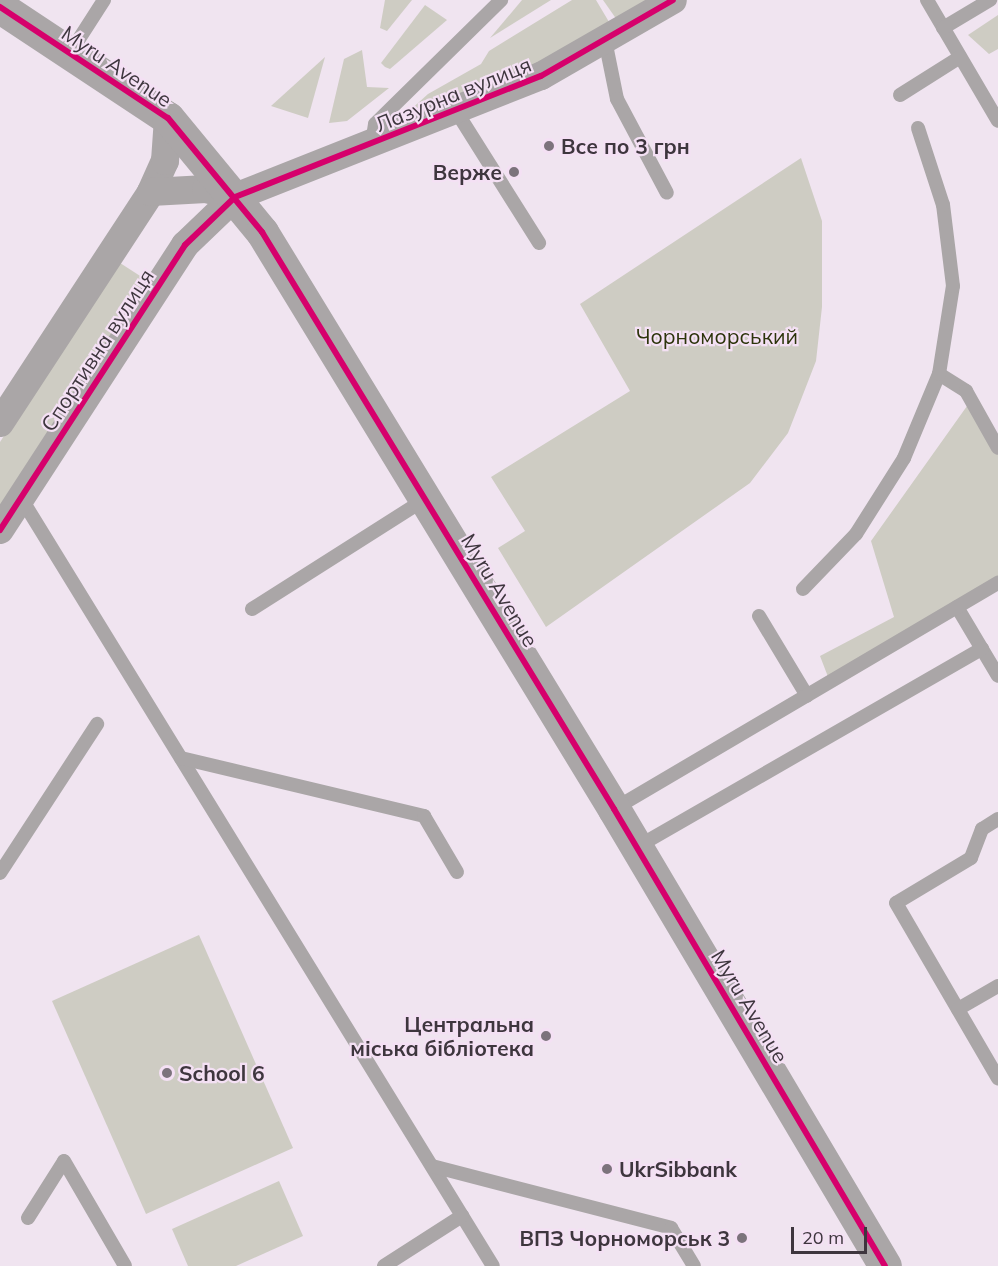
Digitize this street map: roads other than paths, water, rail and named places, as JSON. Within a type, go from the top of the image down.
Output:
[{"type":"street","name":"Лазурна вулиця","points":[[235,197],[372,145],[541,76],[673,0]]},
{"type":"street","name":"Myru Avenue","points":[[0,7],[168,118],[235,197],[425,499],[614,808],[885,1266]]},
{"type":"street","name":"Спортивна вулиця","points":[[3,410],[151,192],[165,161],[168,118]]},
{"type":"street","points":[[151,192],[206,189],[235,197]]},
{"type":"street","name":"Спортивна вулиця","points":[[0,530],[185,245],[235,197]]},
{"type":"lane","points":[[372,145],[375,124],[501,0]]},
{"type":"lane","points":[[927,0],[998,121]]},
{"type":"lane","points":[[944,28],[990,0]]},
{"type":"lane","points":[[70,53],[101,4]]},
{"type":"lane","points":[[605,40],[617,99],[667,193]]},
{"type":"lane","points":[[900,95],[960,57]]},
{"type":"lane","points":[[456,111],[539,243]]},
{"type":"lane","points":[[803,589],[856,534],[904,459],[939,374],[953,286],[943,205],[918,128]]},
{"type":"lane","points":[[939,374],[966,391],[998,448]]},
{"type":"lane","points":[[21,498],[493,1266]]},
{"type":"lane","points":[[252,609],[425,499]]},
{"type":"lane","points":[[614,808],[998,583]]},
{"type":"lane","points":[[957,607],[998,676]]},
{"type":"lane","points":[[759,616],[807,696]]},
{"type":"lane","points":[[637,847],[982,649]]},
{"type":"lane","points":[[0,873],[97,724]]},
{"type":"lane","points":[[181,758],[424,816],[457,872]]},
{"type":"lane","points":[[998,819],[982,829],[971,858],[896,903],[998,1078]]},
{"type":"lane","points":[[958,1009],[998,986]]},
{"type":"lane","points":[[28,1218],[64,1161],[125,1266]]},
{"type":"lane","points":[[432,1166],[671,1228],[694,1266]]},
{"type":"lane","points":[[384,1266],[462,1216]]},
{"type":"place","name":"Все по 3 грн","points":[[549,146]]},
{"type":"place","name":"Верже","points":[[514,172]]},
{"type":"place","name":"Центральна міська бібліотека","points":[[546,1036]]},
{"type":"place","name":"School 6","points":[[167,1073]]},
{"type":"place","name":"UkrSibbank","points":[[607,1169]]},
{"type":"place","name":"ВПЗ Чорноморськ 3","points":[[742,1238]]},
{"type":"park label","name":"Чорноморський","points":[[717,336]]}]
